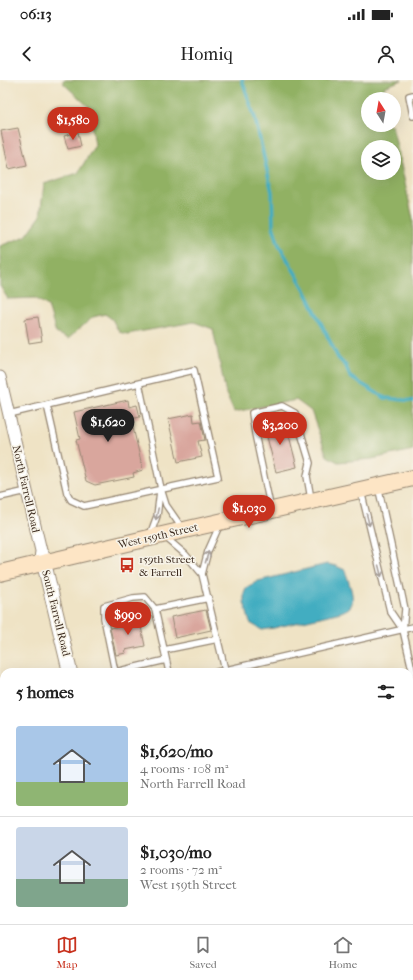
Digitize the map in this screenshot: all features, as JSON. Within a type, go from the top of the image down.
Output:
[{"type":"main road","name":"West 159th Street","points":[[0,573],[42,559],[221,522],[413,478]]},
{"type":"street","name":"North Farrell Road","points":[[0,377],[6,417],[27,491],[42,559]]},
{"type":"street","name":"South Farrell Road","points":[[42,559],[71,668]]},
{"type":"lane","points":[[413,95],[409,96],[413,116]]},
{"type":"lane","points":[[6,417],[47,405],[194,370],[218,477],[84,506],[71,500],[67,493],[47,405]]},
{"type":"lane","points":[[139,383],[161,489],[166,505],[184,530]]},
{"type":"lane","points":[[271,510],[252,413],[282,406],[295,413],[310,463],[306,476],[311,501]]},
{"type":"lane","points":[[378,486],[405,609],[403,630],[412,668]]},
{"type":"lane","points":[[161,489],[156,536],[185,554],[202,574],[225,668]]},
{"type":"lane","points":[[360,490],[390,611],[403,630]]},
{"type":"lane","points":[[0,497],[27,491]]},
{"type":"lane","points":[[202,574],[208,551],[221,522]]},
{"type":"lane","points":[[114,668],[104,618],[104,606],[133,598],[145,597],[155,609],[168,668]]},
{"type":"lane","points":[[155,609],[208,598]]},
{"type":"lane","points":[[234,668],[413,627]]},
{"type":"lane","points":[[164,650],[218,639]]},
{"type":"lane","points":[[132,668],[166,660]]},
{"type":"green space","points":[[63,80],[402,80],[384,87],[385,92],[361,92],[361,132],[394,132],[395,140],[361,140],[361,180],[401,180],[401,165],[413,219],[413,450],[372,459],[338,462],[327,456],[311,411],[296,400],[234,412],[226,394],[213,329],[194,322],[127,334],[119,332],[112,319],[105,314],[93,317],[68,339],[56,333],[48,306],[35,298],[8,299],[0,286],[0,246],[26,236],[40,217],[44,184],[78,173],[95,145],[89,107],[64,84]]},
{"type":"water","points":[[327,564],[345,570],[352,594],[352,603],[349,608],[341,612],[262,630],[250,623],[244,602],[244,593],[247,587],[258,581]]},
{"type":"building","points":[[18,128],[27,165],[9,169],[1,131]]},
{"type":"building","points":[[78,132],[81,146],[68,149],[64,136]]},
{"type":"building","points":[[38,317],[42,341],[29,343],[25,319]]},
{"type":"building","points":[[128,400],[129,407],[137,405],[140,417],[131,419],[143,470],[133,473],[134,477],[95,485],[86,481],[76,440],[80,439],[74,412]]},
{"type":"building","points":[[193,414],[194,422],[201,421],[205,440],[198,441],[202,457],[178,462],[168,419]]},
{"type":"building","points":[[285,420],[297,467],[276,472],[264,425]]},
{"type":"building","points":[[206,610],[211,630],[175,638],[171,617]]},
{"type":"building","points":[[139,617],[145,646],[125,650],[126,653],[116,655],[110,628],[121,626],[120,621]]},
{"type":"waterway","points":[[242,80],[255,118],[272,192],[273,226],[279,245],[304,288],[338,358],[346,366],[350,377],[385,398],[413,401]]},
{"type":"place","name":"159th Street & Farrell","points":[[127,565]]}]
